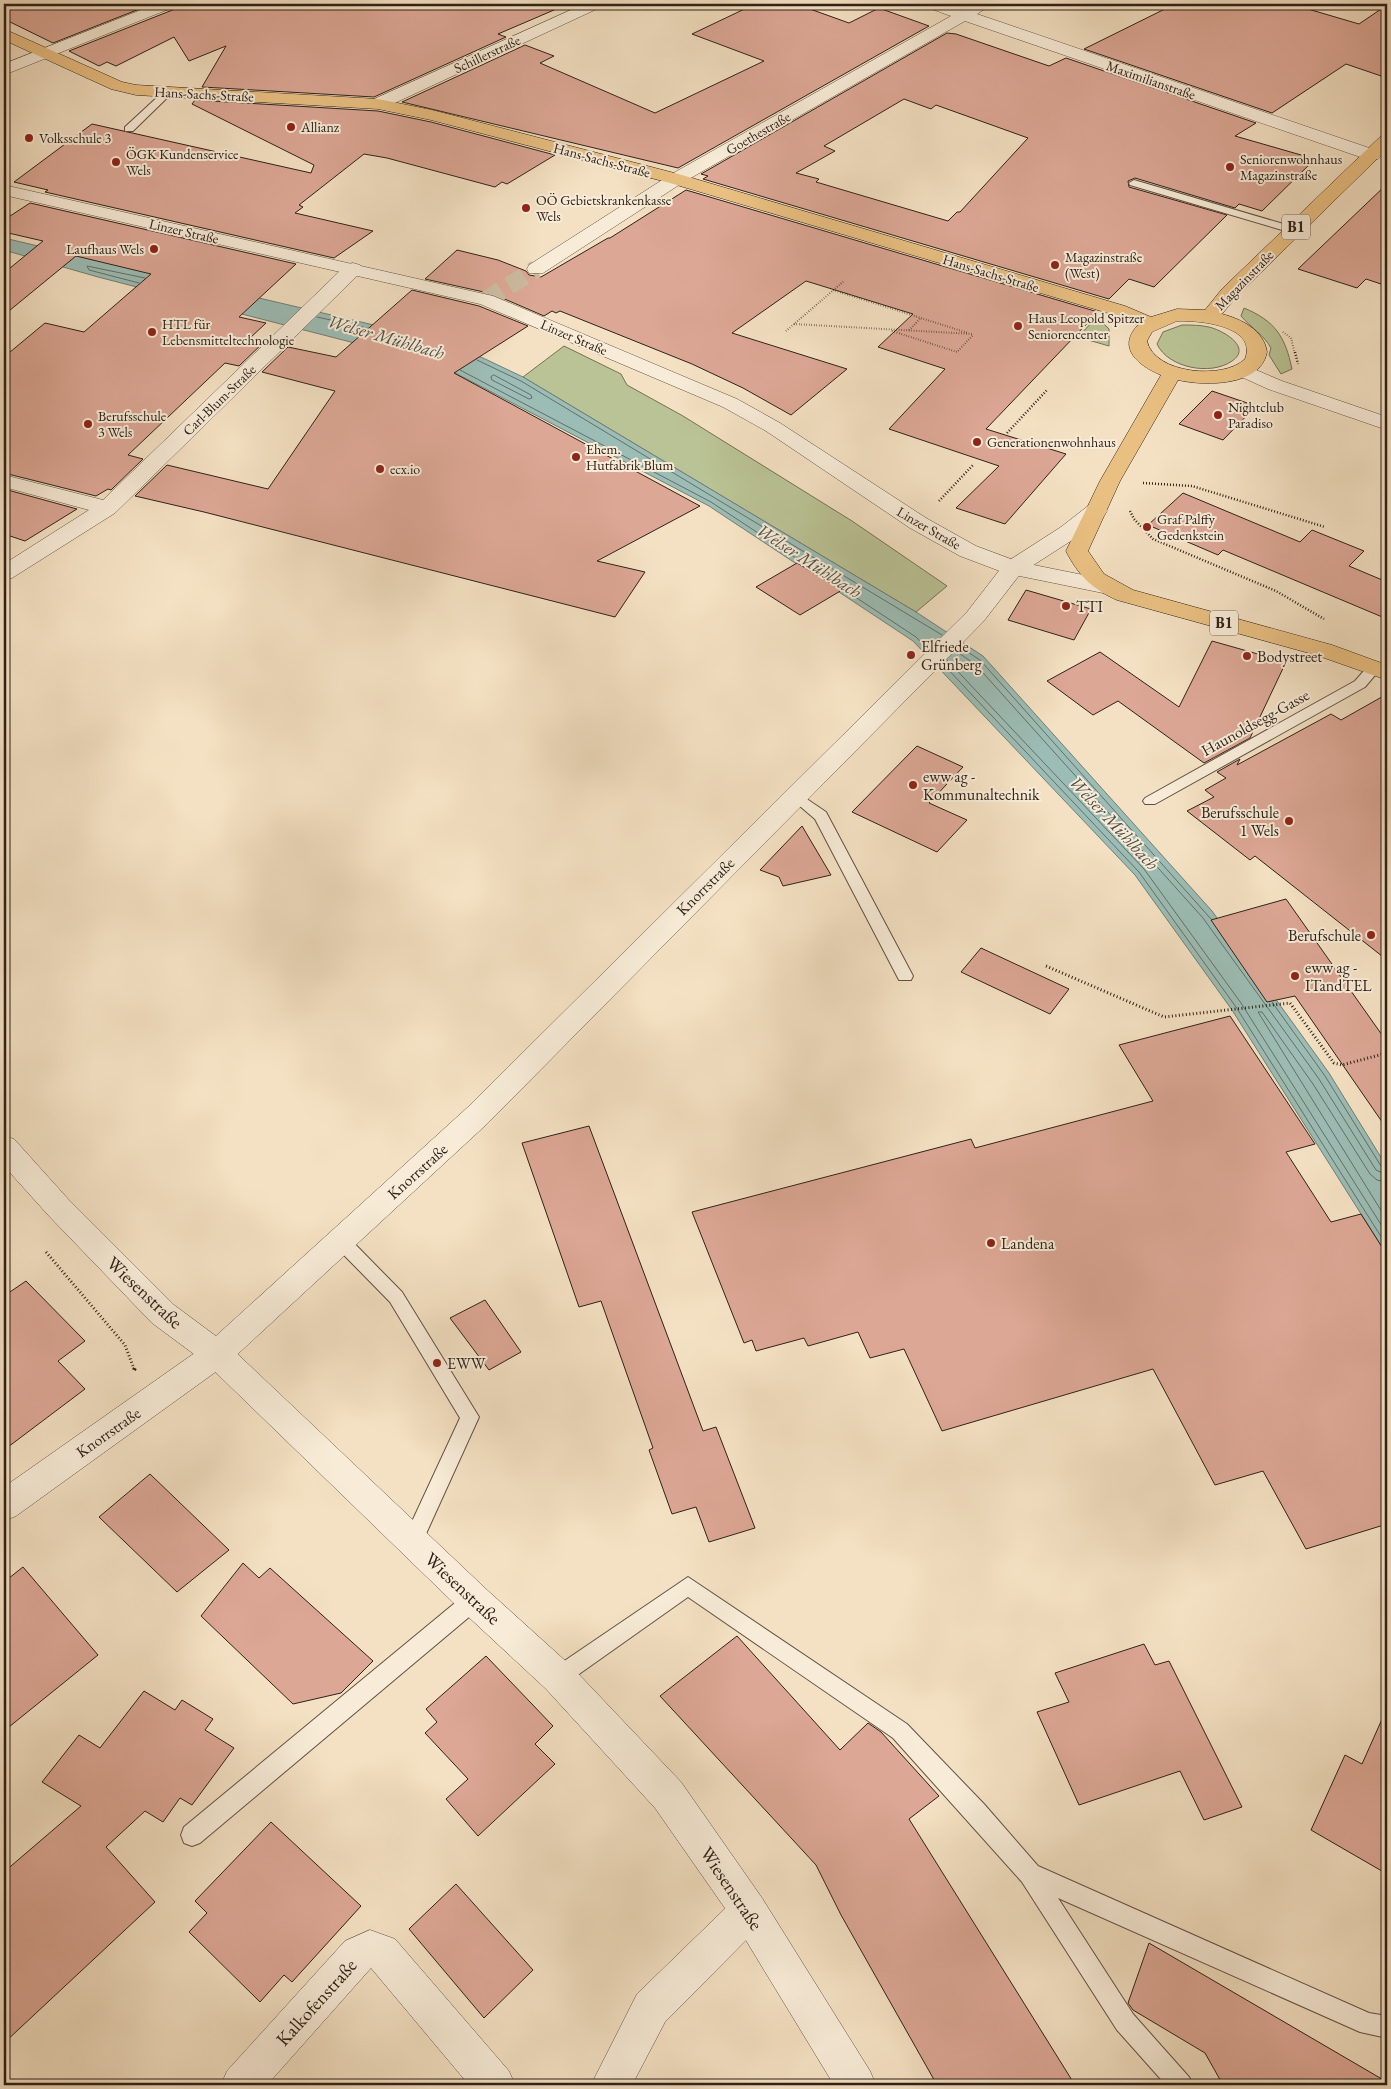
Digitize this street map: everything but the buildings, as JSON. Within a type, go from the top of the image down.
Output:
[{"type":"main road","name":"Hans-Sachs-Straße","points":[[4,34],[117,86],[167,93],[378,104],[432,115],[676,179],[1118,310],[1150,323]]},
{"type":"main road","name":"Magazinstraße","points":[[1210,317],[1223,299],[1387,140]]},
{"type":"main road","points":[[1177,315],[1210,317],[1239,327],[1256,344],[1257,354],[1255,358],[1242,370],[1228,375],[1210,377],[1173,372],[1159,367],[1141,352],[1137,341],[1141,331],[1150,323],[1177,315]]},
{"type":"main road","name":"B1","points":[[1096,511],[1110,482],[1173,372]]},
{"type":"main road","name":"Linzer Straße","points":[[1096,511],[1077,551],[1086,571],[1104,586],[1146,602],[1324,650],[1380,670]]},
{"type":"street","points":[[4,70],[169,4]]},
{"type":"street","name":"Schillerstraße","points":[[378,104],[596,4]]},
{"type":"street","name":"Maximilianstraße","points":[[931,4],[1372,155]]},
{"type":"street","name":"Goethestraße","points":[[536,269],[676,179],[984,4]]},
{"type":"street","name":"Linzer Straße","points":[[4,190],[486,300],[730,402],[773,427],[918,523],[968,551],[1013,568],[1104,586]]},
{"type":"street","name":"Carl-Blum-Straße","points":[[4,573],[107,508],[353,269]]},
{"type":"street","points":[[1242,370],[1275,385],[1387,424]]},
{"type":"street","points":[[4,481],[107,508]]},
{"type":"street","points":[[1013,568],[1069,532],[1096,511]]},
{"type":"street","name":"Knorrstraße","points":[[4,1506],[217,1354],[478,1115],[925,668],[959,633],[1013,568]]},
{"type":"street","name":"Wiesenstraße","points":[[4,1147],[60,1208],[163,1314],[217,1354],[474,1600],[558,1677],[668,1795],[749,1911],[856,2085]]},
{"type":"street","points":[[611,2085],[651,2008],[749,1911]]},
{"type":"street","name":"Kalkofenstraße","points":[[241,2085],[358,1954],[370,1949],[382,1952],[495,2085]]},
{"type":"lane","points":[[129,129],[167,93]]},
{"type":"lane","points":[[1134,183],[1293,230]]},
{"type":"lane","name":"Haunoldsegg-Gasse","points":[[1150,802],[1360,684],[1380,670]]},
{"type":"lane","points":[[795,796],[821,816],[905,976]]},
{"type":"lane","points":[[341,1241],[396,1297],[470,1417],[413,1541]]},
{"type":"lane","points":[[558,1677],[688,1586],[900,1731],[976,1812],[1030,1874],[1125,2022],[1181,2085]]},
{"type":"lane","points":[[192,1835],[474,1600]]},
{"type":"lane","points":[[1030,1874],[1368,2024],[1387,2026]]},
{"type":"path","points":[[786,331],[844,281]]},
{"type":"path","points":[[833,290],[973,334]]},
{"type":"path","points":[[909,330],[921,318]]},
{"type":"path","points":[[794,324],[973,334]]},
{"type":"path","points":[[1276,326],[1291,338],[1300,372]]},
{"type":"path","points":[[886,329],[957,352],[973,334]]},
{"type":"path","points":[[1007,433],[1047,390]]},
{"type":"path","points":[[918,523],[973,465]]},
{"type":"path","points":[[1110,482],[1192,486],[1325,527]]},
{"type":"path","points":[[1110,482],[1128,505],[1134,519],[1153,539],[1276,591],[1344,630],[1324,650]]},
{"type":"path","points":[[1046,966],[1164,1017],[1290,1003],[1334,1063],[1342,1065],[1387,1053]]},
{"type":"path","points":[[46,1252],[125,1345],[135,1366],[132,1376]]},
{"type":"green space","points":[[1244,308],[1264,318],[1277,331],[1286,347],[1292,369],[1281,374],[1269,355],[1271,348],[1268,343],[1241,316]]},
{"type":"green space","points":[[1095,319],[1101,321],[1109,329],[1109,346],[1078,337]]},
{"type":"green space","points":[[1182,325],[1206,326],[1228,335],[1237,345],[1239,350],[1238,356],[1223,366],[1202,369],[1180,364],[1170,359],[1157,344],[1163,332]]},
{"type":"green space","points":[[564,346],[621,374],[627,385],[683,416],[852,521],[947,586],[916,612],[523,377]]},
{"type":"water","name":"Welser Mühlbach","points":[[4,238],[378,326],[464,349],[523,377],[916,612],[983,656],[1212,911],[1329,1073],[1387,1167],[1387,1255],[1232,1010],[1135,875],[913,641],[709,506],[440,365],[98,277],[4,250]]},
{"type":"tunnel","points":[[486,300],[536,269]]},
{"type":"place","name":"Allianz","points":[[291,127]]},
{"type":"place","name":"Volksschule 3","points":[[29,138]]},
{"type":"place","name":"ÖGK Kundenservice Wels","points":[[116,162]]},
{"type":"place","name":"Seniorenwohnhaus Magazinstraße","points":[[1230,167]]},
{"type":"place","name":"OÖ Gebietskrankenkasse Wels","points":[[526,208]]},
{"type":"place","name":"Laufhaus Wels","points":[[154,249]]},
{"type":"place","name":"Magazinstraße (West)","points":[[1055,265]]},
{"type":"place","name":"Haus Leopold Spitzer Seniorencenter","points":[[1018,326]]},
{"type":"place","name":"HTL für Lebensmitteltechnologie","points":[[152,332]]},
{"type":"place","name":"Nightclub Paradiso","points":[[1218,415]]},
{"type":"place","name":"Berufsschule 3 Wels","points":[[88,424]]},
{"type":"place","name":"Generationenwohnhaus","points":[[977,442]]},
{"type":"place","name":"Ehem. Hutfabrik Blum","points":[[576,457]]},
{"type":"place","name":"ecx.io","points":[[380,469]]},
{"type":"place","name":"Graf Palffy Gedenkstein","points":[[1147,527]]},
{"type":"place","name":"TTI","points":[[1066,606]]},
{"type":"place","name":"Elfriede Grünberg","points":[[911,655]]},
{"type":"place","name":"Bodystreet","points":[[1247,656]]},
{"type":"place","name":"eww ag - Kommunaltechnik","points":[[913,785]]},
{"type":"place","name":"Berufsschule 1 Wels","points":[[1289,821]]},
{"type":"place","name":"Berufschule","points":[[1371,935]]},
{"type":"place","name":"eww ag - ITandTEL","points":[[1295,976]]},
{"type":"place","name":"Landena","points":[[991,1243]]},
{"type":"place","name":"EWW","points":[[437,1363]]}]
